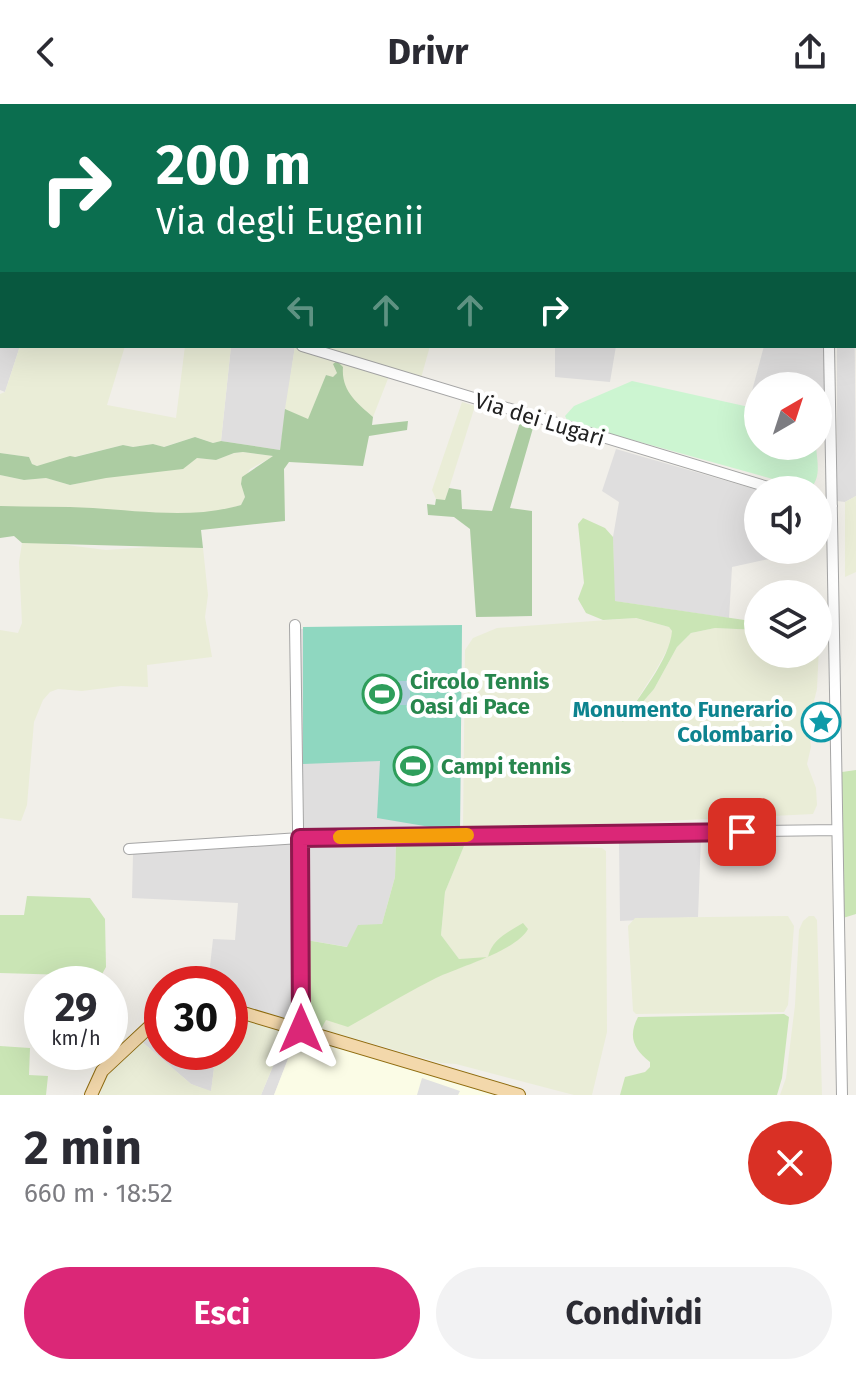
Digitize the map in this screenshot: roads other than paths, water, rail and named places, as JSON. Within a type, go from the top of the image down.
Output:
[{"type":"main road","points":[[248,1014],[519,1095]]},
{"type":"main road","points":[[91,1095],[102,1071],[144,1032]]},
{"type":"street","name":"Via dei Lugari","points":[[309,348],[744,480]]},
{"type":"street","points":[[829,348],[831,476]]},
{"type":"street","points":[[832,506],[842,1095]]},
{"type":"street","points":[[295,625],[301,1029]]},
{"type":"street","points":[[129,849],[300,838],[837,830]]},
{"type":"water","points":[[398,681],[410,681],[410,705],[398,705]]},
{"type":"place","name":"Circolo Tennis Oasi di Pace","points":[[382,694]]},
{"type":"place","name":"Monumento Funerario Colombario","points":[[821,722]]},
{"type":"place","name":"Campi tennis","points":[[413,766]]}]
